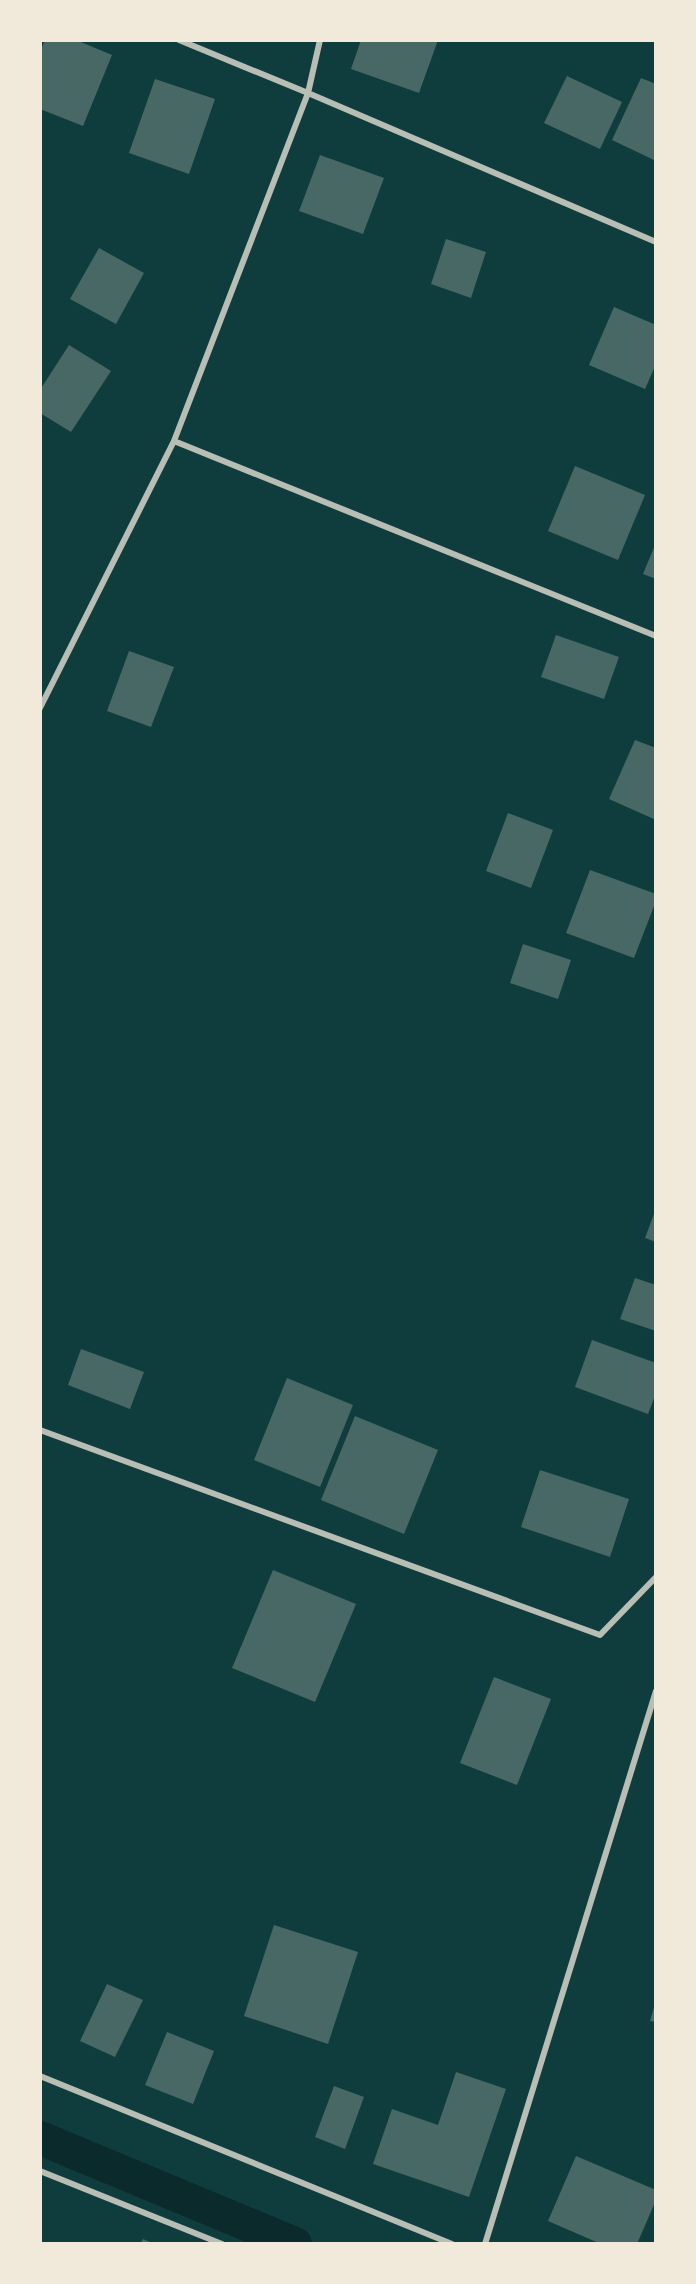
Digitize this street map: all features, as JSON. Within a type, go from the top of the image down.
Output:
[{"type":"street","points":[[179,40],[656,242]]},
{"type":"street","points":[[40,708],[174,441],[308,93],[320,40]]},
{"type":"street","points":[[174,441],[656,636]]},
{"type":"street","points":[[40,1430],[600,1635],[656,1577]]},
{"type":"street","points":[[485,2244],[656,1691]]},
{"type":"street","points":[[40,2076],[452,2244]]},
{"type":"street","points":[[40,2171],[222,2244]]},
{"type":"building","points":[[45,40],[76,40],[112,55],[83,126],[40,109],[40,52]]},
{"type":"building","points":[[361,40],[438,40],[419,93],[351,69]]},
{"type":"building","points":[[567,76],[622,102],[600,149],[544,123]]},
{"type":"building","points":[[641,78],[656,84],[656,161],[612,140]]},
{"type":"building","points":[[155,79],[215,99],[189,174],[129,153]]},
{"type":"building","points":[[320,155],[384,178],[363,234],[299,211]]},
{"type":"building","points":[[446,239],[486,252],[471,298],[431,284]]},
{"type":"building","points":[[99,248],[144,273],[116,324],[70,299]]},
{"type":"building","points":[[614,307],[656,325],[656,364],[645,389],[589,365]]},
{"type":"building","points":[[69,345],[111,371],[71,432],[40,413],[40,390]]},
{"type":"building","points":[[575,466],[645,495],[618,560],[548,531]]},
{"type":"building","points":[[656,545],[656,579],[643,574]]},
{"type":"building","points":[[556,635],[619,657],[604,699],[541,677]]},
{"type":"building","points":[[129,651],[174,667],[151,727],[107,711]]},
{"type":"building","points":[[635,740],[656,748],[656,820],[609,799]]},
{"type":"building","points":[[508,813],[553,830],[531,888],[486,871]]},
{"type":"building","points":[[590,870],[656,894],[656,901],[634,958],[566,933]]},
{"type":"building","points":[[523,944],[571,960],[558,999],[510,983]]},
{"type":"building","points":[[656,1211],[656,1242],[645,1238]]},
{"type":"building","points":[[635,1278],[656,1285],[656,1331],[620,1319]]},
{"type":"building","points":[[592,1340],[656,1363],[656,1393],[648,1414],[575,1387]]},
{"type":"building","points":[[81,1349],[144,1372],[130,1409],[68,1385]]},
{"type":"building","points":[[287,1378],[353,1405],[320,1487],[254,1460]]},
{"type":"building","points":[[355,1416],[438,1450],[404,1534],[321,1500]]},
{"type":"building","points":[[540,1470],[629,1499],[610,1557],[521,1527]]},
{"type":"building","points":[[273,1570],[356,1604],[315,1702],[232,1668]]},
{"type":"building","points":[[494,1677],[551,1699],[517,1785],[460,1763]]},
{"type":"building","points":[[274,1925],[358,1952],[328,2044],[244,2016]]},
{"type":"building","points":[[107,1984],[143,2000],[115,2057],[80,2041]]},
{"type":"building","points":[[656,2004],[656,2022],[650,2021]]},
{"type":"building","points":[[167,2032],[214,2051],[193,2104],[145,2085]]},
{"type":"building","points":[[456,2072],[506,2089],[469,2197],[373,2164],[392,2109],[438,2125]]},
{"type":"building","points":[[334,2086],[364,2097],[345,2149],[315,2137]]},
{"type":"building","points":[[576,2156],[656,2190],[656,2200],[637,2244],[601,2244],[548,2221]]},
{"type":"building","points":[[143,2239],[154,2244],[140,2244]]},
{"type":"waterway","points":[[40,2138],[295,2244]]}]
